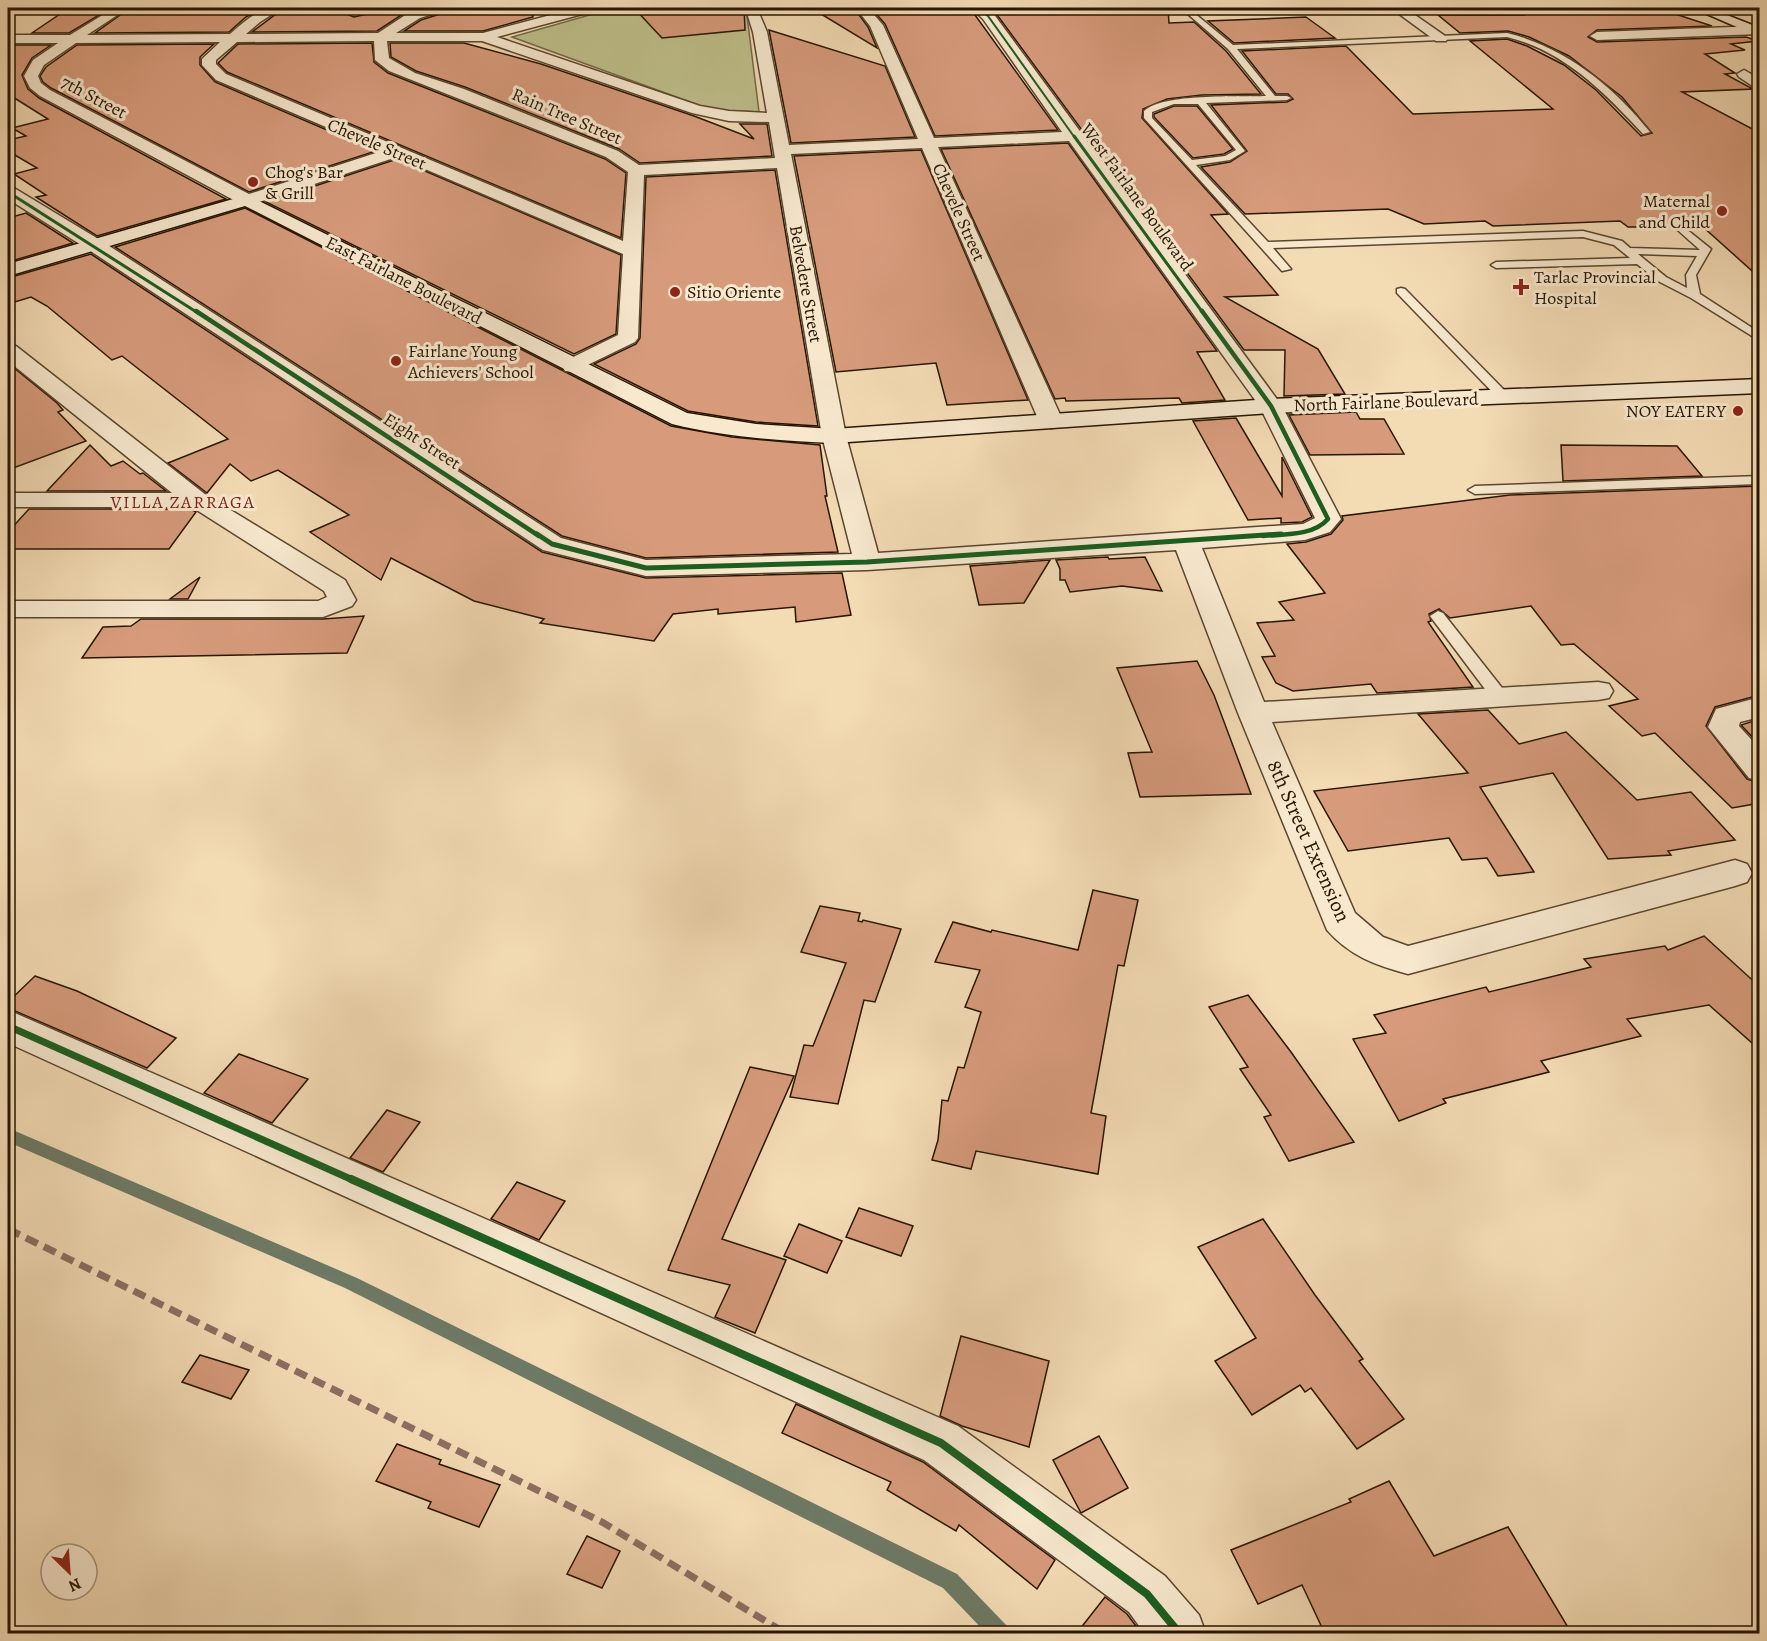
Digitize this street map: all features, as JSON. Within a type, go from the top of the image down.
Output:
[{"type":"street","name":"7th Street","points":[[122,8],[73,38],[33,69],[31,76],[35,85],[45,93],[247,200]]},
{"type":"street","name":"Chevele Street","points":[[276,8],[255,19],[209,59],[209,65],[221,77],[633,252]]},
{"type":"street","points":[[380,38],[415,15],[438,8]]},
{"type":"street","points":[[8,39],[483,37],[590,8]]},
{"type":"street","name":"Belvedere Street","points":[[757,8],[753,14],[760,32],[834,436],[867,562]]},
{"type":"street","name":"Chevele Street","points":[[862,8],[876,25],[1052,421]]},
{"type":"street","name":"West Fairlane Boulevard","points":[[978,8],[988,16],[1271,406],[1328,519],[1321,527],[1305,532],[1186,542]]},
{"type":"street","points":[[1397,8],[1441,38]]},
{"type":"street","points":[[1699,8],[1758,31]]},
{"type":"street","points":[[1597,36],[1758,31]]},
{"type":"street","points":[[483,37],[697,110],[729,116],[775,118]]},
{"type":"street","name":"Rain Tree Street","points":[[380,38],[382,60],[394,68],[612,154],[636,170],[628,338],[573,366]]},
{"type":"street","points":[[1744,74],[1760,87]]},
{"type":"street","points":[[636,170],[929,143],[1074,136]]},
{"type":"street","points":[[8,270],[247,200],[397,152]]},
{"type":"street","name":"Eight Street","points":[[8,192],[93,244],[552,544],[646,568],[867,562],[1186,542]]},
{"type":"street","name":"East Fairlane Boulevard","points":[[247,200],[680,419],[724,429],[771,434],[834,436]]},
{"type":"street","points":[[8,351],[197,500],[335,586],[342,600],[323,609],[8,609]]},
{"type":"street","name":"North Fairlane Boulevard","points":[[834,436],[1271,406],[1760,387]]},
{"type":"street","points":[[8,500],[197,500]]},
{"type":"street","name":"8th Street Extension","points":[[1186,542],[1253,713],[1340,920],[1355,938],[1381,953],[1408,960],[1735,873]]},
{"type":"street","points":[[1253,713],[1598,691]]},
{"type":"street","points":[[1760,707],[1726,716],[1723,727],[1760,770]]},
{"type":"street","points":[[8,1026],[941,1443],[1147,1594],[1180,1634]]},
{"type":"lane","points":[[1184,8],[1231,47],[1272,98]]},
{"type":"lane","points":[[1231,47],[1507,35],[1534,41],[1601,85],[1646,132]]},
{"type":"lane","points":[[1286,269],[1148,118],[1148,111],[1174,102],[1287,98]]},
{"type":"lane","points":[[1190,163],[1227,158],[1241,151],[1200,101]]},
{"type":"lane","points":[[1675,223],[1706,249],[1693,268],[1689,281],[1695,296]]},
{"type":"lane","points":[[1265,245],[1583,234],[1618,243],[1637,261],[1662,279],[1695,296],[1760,338]]},
{"type":"lane","points":[[1629,252],[1704,254]]},
{"type":"lane","points":[[1496,265],[1637,261]]},
{"type":"lane","points":[[1401,291],[1504,397]]},
{"type":"lane","points":[[1475,490],[1760,480]]},
{"type":"lane","points":[[1438,616],[1500,697]]},
{"type":"green space","points":[[614,8],[746,8],[759,112],[712,110],[512,37]]},
{"type":"building","points":[[69,8],[111,8],[69,33],[32,33]]},
{"type":"building","points":[[130,8],[265,8],[246,17],[229,32],[95,33]]},
{"type":"building","points":[[284,8],[330,8],[354,17],[395,8],[419,8],[409,10],[377,31],[252,32]]},
{"type":"building","points":[[446,8],[532,8],[533,17],[483,31],[404,31],[421,20],[443,13]]},
{"type":"building","points":[[634,8],[744,8],[745,30],[662,38]]},
{"type":"building","points":[[811,8],[854,8],[868,27],[877,48]]},
{"type":"building","points":[[871,8],[970,8],[1058,130],[935,136],[885,24]]},
{"type":"building","points":[[988,8],[1168,8],[1169,23],[1194,22],[1226,51],[1261,94],[1202,95],[1167,99],[1143,109],[1142,118],[1228,214],[1211,215],[1278,295],[1225,297],[1318,349],[1345,394],[1284,396],[1285,350],[1244,350],[995,12]]},
{"type":"building","points":[[1515,8],[1657,8],[1712,26],[1597,30],[1588,37],[1597,42],[1746,37],[1758,41],[1731,44],[1745,50],[1705,54],[1735,73],[1725,74],[1753,89],[1682,92],[1760,133],[1760,278],[1703,227],[1687,227],[1676,218],[1670,220],[1671,227],[1628,227],[1620,221],[1493,226],[1485,221],[1424,224],[1388,209],[1245,214],[1201,167],[1230,162],[1247,151],[1211,105],[1287,102],[1293,99],[1288,94],[1276,94],[1242,51],[1346,46],[1413,114],[1553,109],[1470,41],[1507,39],[1527,46],[1564,65],[1596,90],[1641,136],[1652,133],[1622,97],[1569,56],[1529,37],[1508,31],[1460,33],[1438,15],[1524,15]]},
{"type":"building","points":[[1306,17],[1335,38],[1234,43],[1208,21]]},
{"type":"building","points":[[769,30],[885,66],[915,137],[791,143]]},
{"type":"building","points":[[372,43],[374,62],[388,73],[605,159],[626,173],[621,238],[227,72],[218,63],[238,44]]},
{"type":"building","points":[[390,43],[464,43],[541,64],[754,139],[740,124],[767,124],[772,156],[640,163],[619,149],[465,87],[416,71],[391,57]]},
{"type":"building","points":[[214,44],[200,57],[200,65],[215,82],[376,151],[249,192],[51,88],[43,82],[40,76],[46,67],[77,45]]},
{"type":"building","points":[[13,45],[51,45],[32,58],[22,75],[28,89],[39,98],[226,199],[97,236],[36,197],[46,195],[14,174],[37,168],[8,151],[8,140],[26,136],[12,128],[48,119],[8,94],[8,49]]},
{"type":"building","points":[[1174,106],[1197,106],[1233,149],[1224,154],[1193,158],[1154,117],[1154,114]]},
{"type":"building","points":[[1068,143],[1217,351],[1197,352],[1225,400],[1182,403],[1179,398],[1066,401],[1065,398],[1055,399],[941,149]]},
{"type":"building","points":[[921,150],[1028,400],[947,405],[936,363],[836,372],[794,156]]},
{"type":"building","points":[[397,159],[621,255],[616,334],[574,354],[266,202]]},
{"type":"building","points":[[775,170],[818,426],[756,422],[688,411],[594,364],[636,344],[640,338],[646,177]]},
{"type":"building","points":[[245,208],[671,426],[732,437],[820,445],[827,496],[825,496],[838,552],[646,558],[562,536],[115,247]]},
{"type":"building","points":[[26,213],[73,243],[8,262],[8,218]]},
{"type":"building","points":[[91,254],[542,552],[646,578],[842,573],[851,615],[796,622],[795,607],[718,614],[718,609],[673,614],[654,641],[540,623],[544,619],[474,601],[391,558],[381,580],[310,532],[349,515],[278,470],[251,481],[230,464],[207,493],[168,463],[228,439],[122,356],[112,360],[47,306],[31,297],[8,304],[8,278]]},
{"type":"building","points":[[8,363],[57,403],[63,410],[58,412],[86,441],[8,470]]},
{"type":"building","points":[[1356,412],[1360,419],[1384,419],[1404,454],[1310,455],[1289,415]]},
{"type":"building","points":[[1236,418],[1282,496],[1282,457],[1312,517],[1302,522],[1281,523],[1281,518],[1248,520],[1193,421]]},
{"type":"building","points":[[90,445],[111,466],[123,461],[166,491],[47,491]]},
{"type":"building","points":[[1561,445],[1677,446],[1702,476],[1563,481]]},
{"type":"building","points":[[1760,486],[1760,695],[1715,707],[1706,726],[1747,779],[1760,783],[1760,803],[1732,808],[1655,733],[1642,736],[1609,706],[1638,699],[1574,644],[1561,645],[1531,606],[1450,618],[1439,609],[1429,614],[1431,621],[1428,622],[1473,687],[1377,693],[1371,684],[1293,691],[1276,683],[1262,657],[1275,656],[1257,623],[1294,620],[1279,602],[1325,593],[1287,544],[1306,542],[1331,534],[1343,520],[1342,516],[1510,495]]},
{"type":"building","points":[[29,509],[191,509],[196,512],[169,549],[8,549],[8,532]]},
{"type":"building","points":[[1108,557],[1109,559],[1145,557],[1162,591],[1122,586],[1070,592],[1065,580],[1060,580],[1060,569],[1056,560]]},
{"type":"building","points":[[1050,560],[1024,603],[979,605],[970,566]]},
{"type":"building","points":[[200,577],[188,599],[170,599]]},
{"type":"building","points":[[364,616],[347,653],[82,658],[103,627],[131,626],[141,619],[323,619]]},
{"type":"building","points":[[1197,661],[1214,695],[1251,794],[1140,797],[1128,753],[1152,752],[1117,668]]},
{"type":"building","points":[[1488,710],[1519,744],[1566,732],[1637,800],[1691,792],[1735,840],[1668,851],[1671,855],[1608,859],[1553,773],[1480,787],[1534,872],[1498,876],[1487,858],[1462,860],[1449,838],[1348,851],[1314,791],[1468,773],[1418,714]]},
{"type":"building","points":[[1760,719],[1760,745],[1741,725]]},
{"type":"building","points":[[1093,890],[1138,900],[1124,966],[1118,965],[1091,1113],[1106,1116],[1098,1174],[976,1151],[971,1169],[932,1160],[938,1140],[942,1100],[948,1101],[958,1067],[964,1068],[981,1012],[965,1007],[980,970],[935,962],[953,922],[1078,950]]},
{"type":"building","points":[[820,906],[860,913],[858,921],[863,920],[901,929],[875,1002],[864,1000],[838,1104],[790,1097],[804,1045],[813,1046],[846,963],[801,952]]},
{"type":"building","points":[[1704,936],[1760,987],[1760,1050],[1709,1005],[1627,1019],[1641,1036],[1541,1061],[1549,1072],[1443,1099],[1446,1103],[1399,1121],[1353,1039],[1386,1033],[1374,1015],[1486,987],[1489,992],[1591,967],[1584,959],[1665,946],[1668,950]]},
{"type":"building","points":[[35,976],[77,991],[176,1038],[147,1068],[8,1008],[8,1002]]},
{"type":"building","points":[[1248,995],[1354,1142],[1289,1161],[1264,1117],[1271,1115],[1240,1069],[1248,1067],[1209,1007]]},
{"type":"building","points":[[239,1054],[308,1079],[272,1123],[204,1093]]},
{"type":"building","points":[[750,1067],[794,1076],[722,1239],[786,1260],[755,1333],[715,1317],[730,1285],[668,1270]]},
{"type":"building","points":[[387,1110],[420,1122],[383,1172],[350,1158]]},
{"type":"building","points":[[517,1182],[565,1201],[539,1240],[491,1219]]},
{"type":"building","points":[[859,1208],[913,1226],[901,1256],[846,1237]]},
{"type":"building","points":[[1263,1219],[1315,1295],[1363,1359],[1359,1361],[1404,1419],[1357,1449],[1311,1388],[1305,1392],[1300,1385],[1252,1415],[1215,1361],[1256,1338],[1198,1247]]},
{"type":"building","points":[[799,1224],[842,1241],[827,1273],[784,1256]]},
{"type":"building","points":[[961,1336],[1049,1361],[1029,1447],[962,1426],[940,1416]]},
{"type":"building","points":[[200,1355],[249,1370],[231,1399],[182,1382]]},
{"type":"building","points":[[796,1404],[923,1462],[1055,1560],[1037,1589],[959,1525],[956,1531],[887,1490],[891,1482],[782,1433]]},
{"type":"building","points":[[1099,1436],[1128,1488],[1081,1513],[1053,1460]]},
{"type":"building","points":[[397,1444],[441,1460],[439,1464],[500,1485],[479,1527],[428,1508],[431,1502],[376,1481]]},
{"type":"building","points":[[1389,1481],[1434,1556],[1508,1527],[1572,1634],[1325,1634],[1302,1585],[1258,1604],[1231,1550],[1351,1502],[1349,1499]]},
{"type":"building","points":[[587,1536],[620,1551],[602,1588],[567,1574]]},
{"type":"building","points":[[1105,1597],[1127,1614],[1142,1634],[1076,1634]]},
{"type":"waterway","points":[[8,1135],[351,1283],[950,1581],[1001,1634]]},
{"type":"marked path","points":[[8,1229],[602,1522],[787,1634]]},
{"type":"cycle path","points":[[8,192],[93,244],[552,544],[646,568],[867,562],[1186,542],[1305,532],[1321,527],[1328,519],[1271,406],[988,16],[978,8]]},
{"type":"cycle path","points":[[8,1026],[941,1443],[1147,1594],[1180,1634]]},
{"type":"place","name":"Chog's Bar & Grill","points":[[253,182]]},
{"type":"place","name":"Maternal and Child","points":[[1722,211]]},
{"type":"place","name":"Tarlac Provincial Hospital","points":[[1521,287]]},
{"type":"place","name":"Sitio Oriente","points":[[675,292]]},
{"type":"place","name":"Fairlane Young Achievers' School","points":[[396,361]]},
{"type":"place","name":"NOY EATERY","points":[[1738,411]]},
{"type":"district","name":"VILLA ZARRAGA","points":[[183,502]]}]
